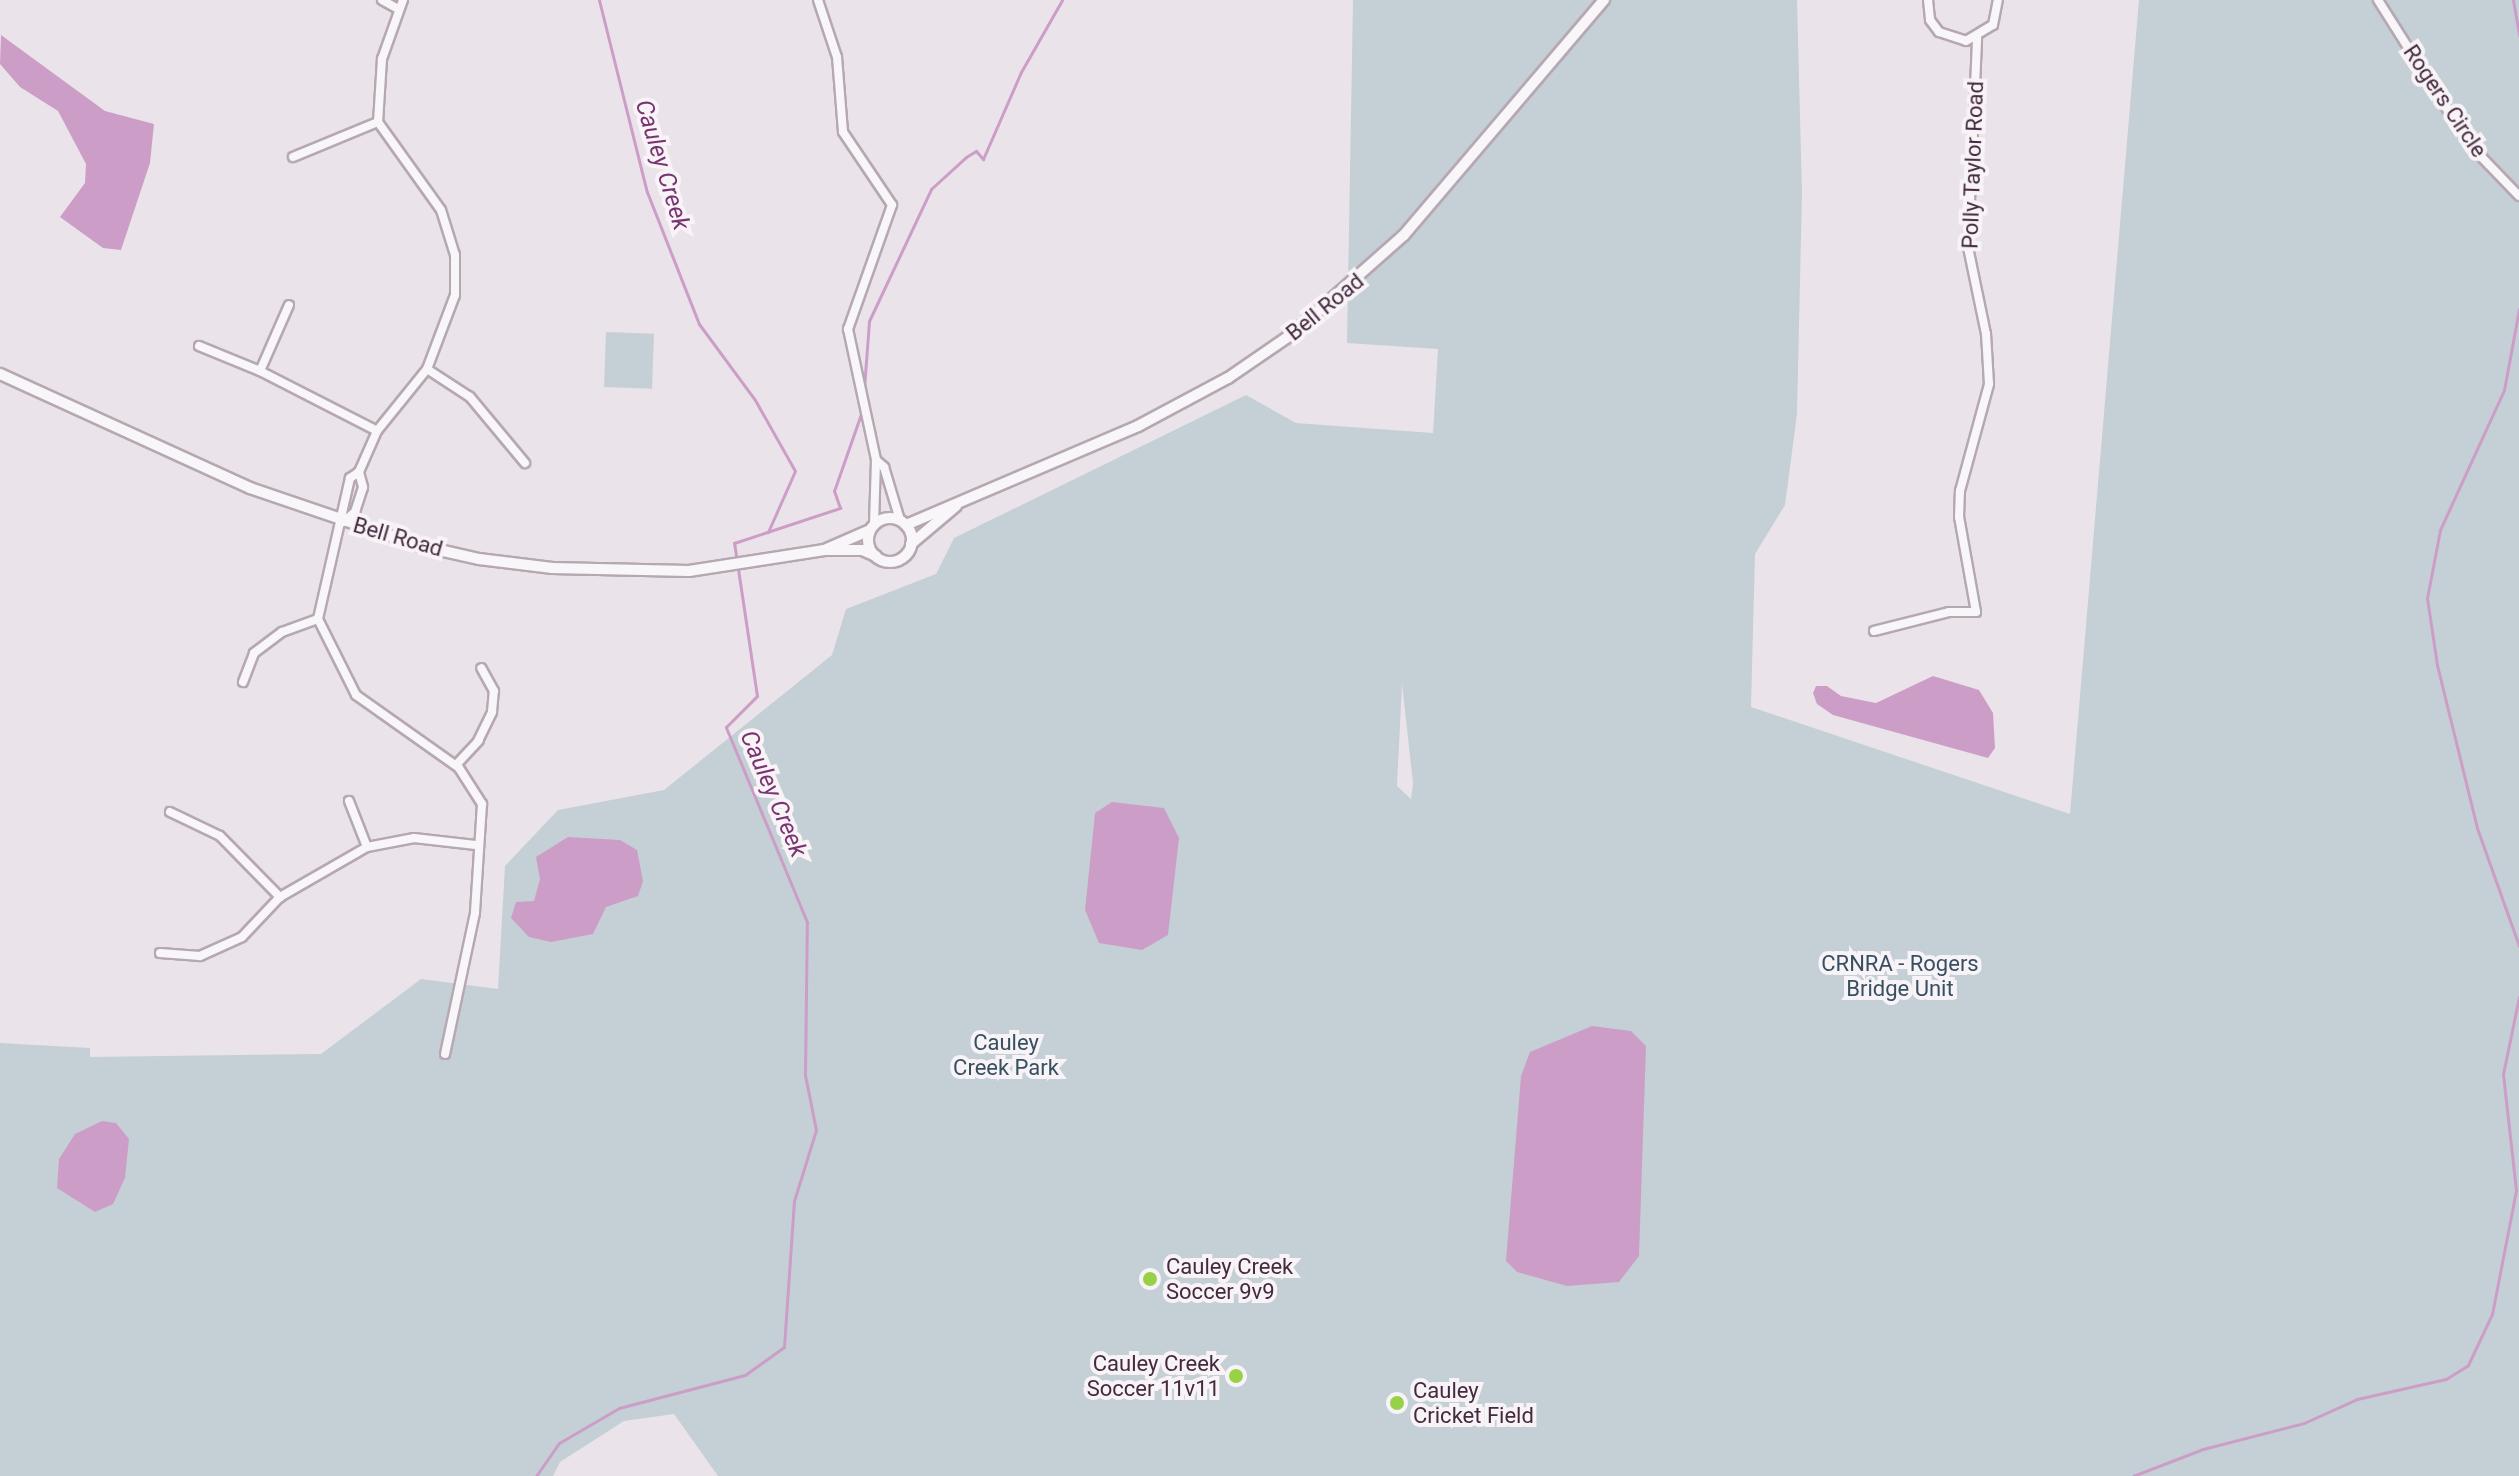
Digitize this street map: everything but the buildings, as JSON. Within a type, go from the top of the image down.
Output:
[{"type":"street","points":[[382,0],[401,4],[382,59],[378,122],[441,210],[455,255],[455,295],[427,369],[377,431],[359,472],[350,478],[342,505],[343,522],[318,619],[356,695],[456,765],[482,804],[476,845],[475,913],[445,1054]]},
{"type":"street","points":[[818,0],[837,57],[843,132],[892,205],[848,329],[876,460],[868,544],[876,556]]},
{"type":"street","name":"Bell Road","points":[[824,550],[887,518],[903,522],[960,502],[1195,397],[1263,356],[1331,304],[1404,235],[1604,0]]},
{"type":"street","points":[[1928,0],[1930,20],[1939,32],[1950,39],[1977,38],[1993,25],[2002,1]]},
{"type":"street","name":"Rogers Circle","points":[[2378,0],[2469,144],[2519,196]]},
{"type":"street","name":"Polly Taylor Road","points":[[1874,631],[1949,612],[1976,612],[1959,517],[1960,491],[1989,384],[1986,334],[1968,247],[1977,38]]},
{"type":"street","points":[[293,157],[378,122]]},
{"type":"street","points":[[260,371],[289,305]]},
{"type":"street","points":[[199,346],[260,371],[377,431]]},
{"type":"street","points":[[427,369],[470,397],[525,463]]},
{"type":"street","name":"Bell Road","points":[[0,374],[250,488],[343,522],[479,559],[552,568],[689,571],[824,550],[862,550],[897,560],[960,502]]},
{"type":"street","points":[[876,460],[884,467],[911,544]]},
{"type":"street","points":[[343,522],[355,512],[363,487],[359,472]]},
{"type":"street","points":[[243,682],[254,653],[282,632],[318,619]]},
{"type":"street","points":[[456,765],[479,740],[492,712],[494,691],[481,668]]},
{"type":"street","points":[[349,801],[367,847]]},
{"type":"street","points":[[170,812],[220,836],[280,897]]},
{"type":"street","points":[[160,953],[200,956],[242,937],[280,897],[367,847],[414,838],[476,845]]},
{"type":"green space","points":[[1353,0],[1797,0],[1802,193],[1797,414],[1785,505],[1755,554],[1751,707],[2070,814],[2139,0],[2519,0],[2519,1476],[718,1476],[674,1414],[624,1421],[560,1462],[553,1476],[0,1476],[0,1043],[90,1048],[90,1057],[321,1054],[421,979],[498,989],[505,866],[558,810],[664,790],[832,655],[846,609],[936,574],[954,538],[1246,395],[1296,423],[1433,433],[1438,349],[1347,343]],"holes":[[[1402,684],[1413,783],[1411,799],[1397,786]]]},
{"type":"green space","points":[[606,332],[654,334],[652,389],[604,387]]},
{"type":"shaded area","points":[[1,35],[105,111],[154,124],[150,163],[121,250],[103,248],[60,217],[85,183],[86,164],[58,111],[20,87],[0,64]]},
{"type":"shaded area","points":[[1933,676],[1979,690],[1993,713],[1995,748],[1988,758],[1833,715],[1817,704],[1813,693],[1816,686],[1827,686],[1841,696],[1876,703]]},
{"type":"shaded area","points":[[1112,802],[1164,808],[1179,838],[1168,935],[1142,950],[1099,943],[1085,910],[1095,813]]},
{"type":"shaded area","points":[[568,837],[620,840],[637,850],[643,881],[638,896],[606,907],[593,934],[551,942],[529,937],[511,918],[516,902],[534,901],[540,879],[536,857]]},
{"type":"shaded area","points":[[1592,1026],[1631,1031],[1646,1046],[1639,1256],[1619,1282],[1567,1286],[1517,1272],[1506,1261],[1521,1076],[1530,1052]]},
{"type":"shaded area","points":[[102,1121],[116,1123],[129,1139],[125,1178],[113,1204],[95,1212],[57,1188],[59,1159],[75,1134]]},
{"type":"waterway","name":"Cauley Creek","points":[[599,0],[647,192],[699,324],[755,400],[795,471],[768,532]]},
{"type":"waterway","points":[[864,388],[869,321],[931,189],[976,151],[983,159],[1021,72],[1062,0]]},
{"type":"waterway","points":[[2513,0],[2519,35]]},
{"type":"waterway","points":[[2519,309],[2504,390],[2440,530],[2427,598],[2437,665],[2477,828],[2519,946]]},
{"type":"waterway","name":"Cauley Creek","points":[[536,1476],[559,1443],[619,1408],[745,1375],[784,1347],[794,1201],[816,1130],[805,1075],[807,922],[726,727],[757,696],[734,543],[840,508],[834,491],[862,411]]},
{"type":"waterway","points":[[2133,1476],[2203,1449],[2304,1423],[2357,1399],[2446,1379],[2468,1365],[2492,1314],[2516,1190],[2503,1074],[2519,997]]},
{"type":"place","name":"Cauley Creek Soccer 9v9","points":[[1150,1279]]},
{"type":"place","name":"Cauley Creek Soccer 11v11","points":[[1236,1376]]},
{"type":"place","name":"Cauley Cricket Field","points":[[1397,1403]]},
{"type":"park label","name":"CRNRA - Rogers Bridge Unit","points":[[1900,976]]},
{"type":"park label","name":"Cauley Creek Park","points":[[1006,1054]]}]
